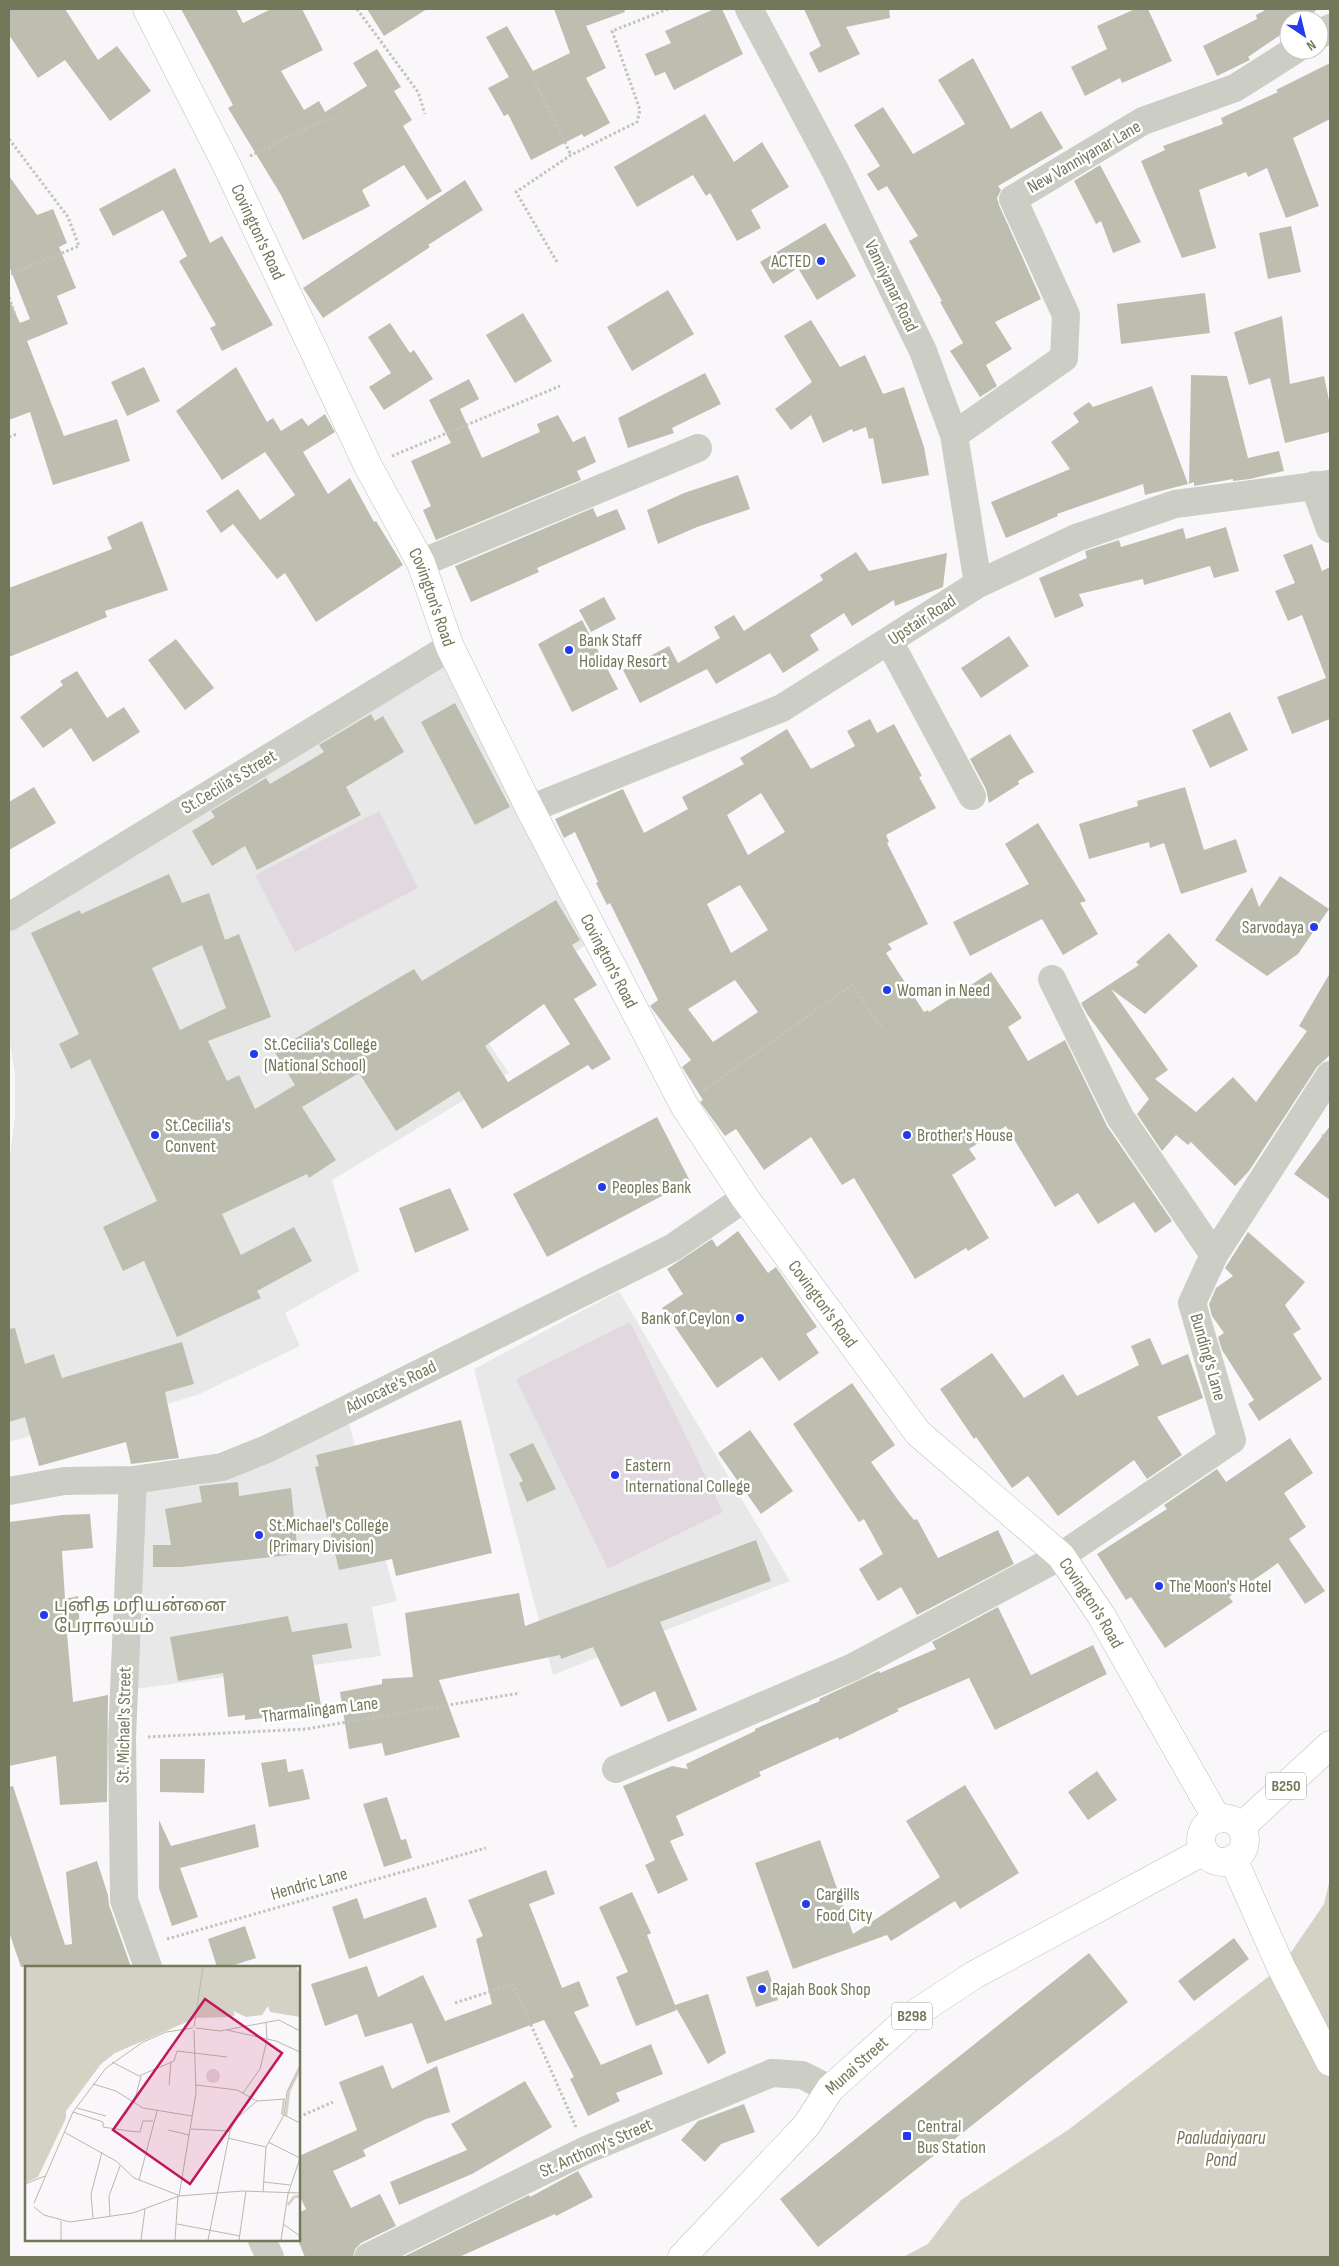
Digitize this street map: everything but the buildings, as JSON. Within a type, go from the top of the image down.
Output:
[{"type":"main road","name":"Covington's Road","points":[[146,9],[228,168],[368,466],[420,563],[450,647],[530,809],[684,1105],[745,1198],[918,1433],[1061,1556],[1101,1615],[1229,1823]]},
{"type":"main road","name":"B250","points":[[1229,1823],[1330,1745]]},
{"type":"main road","points":[[1229,1823],[1245,1835],[1245,1845],[1241,1853],[1234,1859],[1223,1862],[1212,1859],[1204,1851],[1201,1842],[1203,1832],[1208,1824],[1229,1823]]},
{"type":"main road","name":"Munai Street","points":[[682,2257],[806,2126],[830,2088],[910,2017],[952,1989],[1029,1945],[1204,1851]]},
{"type":"main road","points":[[1234,1859],[1281,1967],[1330,2062]]},
{"type":"street","name":"Vanniyanar Road","points":[[749,9],[836,172],[918,342],[954,435],[978,584]]},
{"type":"street","name":"New Vanniyanar Lane","points":[[954,435],[1064,358],[1066,315],[1013,198],[1143,121],[1236,88],[1279,60]]},
{"type":"street","points":[[420,563],[698,448]]},
{"type":"street","name":"Upstair Road","points":[[530,809],[782,708],[978,584],[1076,538],[1175,504],[1322,484]]},
{"type":"street","points":[[1322,484],[1330,529]]},
{"type":"street","points":[[889,641],[972,796]]},
{"type":"street","name":"St.Cecilia's Street","points":[[9,917],[450,647]]},
{"type":"street","points":[[1052,979],[1120,1117],[1214,1254]]},
{"type":"street","name":"Bunding's Lane","points":[[1061,1556],[1232,1440],[1192,1303],[1214,1254],[1330,1075]]},
{"type":"street","name":"Advocate's Road","points":[[9,1491],[64,1481],[133,1480],[222,1467],[267,1449],[672,1248],[745,1198]]},
{"type":"street","name":"St. Michael's Street","points":[[133,1480],[122,1738],[124,1900],[144,1957]]},
{"type":"street","points":[[616,1769],[854,1667],[1061,1556]]},
{"type":"street","name":"St. Anthony's Street","points":[[368,2257],[586,2150],[772,2074],[802,2075],[830,2088]]},
{"type":"street","points":[[262,2241],[270,2257]]},
{"type":"path","points":[[357,9],[418,92],[425,114]]},
{"type":"path","points":[[557,262],[516,192],[571,155],[637,122],[640,110],[612,31],[668,9]]},
{"type":"path","points":[[534,79],[571,155]]},
{"type":"path","points":[[228,168],[321,121],[337,118]]},
{"type":"path","points":[[9,138],[68,217],[79,246],[9,275]]},
{"type":"path","points":[[9,297],[16,315]]},
{"type":"path","points":[[368,466],[560,386]]},
{"type":"path","points":[[9,437],[17,434]]},
{"type":"path","points":[[684,1105],[852,985],[883,1029]]},
{"type":"path","name":"Tharmalingam Lane","points":[[122,1738],[306,1729],[520,1693]]},
{"type":"path","name":"Hendric Lane","points":[[144,1957],[486,1848]]},
{"type":"path","points":[[454,2004],[513,1984],[586,2150]]},
{"type":"path","points":[[300,2117],[333,2102]]},
{"type":"shaded area","name":"St.Cecilia's College (National School)","points":[[447,658],[586,945],[470,1016],[509,1073],[332,1180],[359,1271],[285,1313],[300,1346],[197,1395],[113,1420],[107,1414],[9,1442],[9,1164],[15,1116],[15,1075],[9,1036],[9,927]]},
{"type":"shaded area","points":[[379,811],[418,888],[295,952],[255,875]]},
{"type":"shaded area","name":"Eastern International College","points":[[619,1291],[790,1581],[553,1675],[474,1369]]},
{"type":"shaded area","points":[[630,1322],[723,1512],[608,1569],[516,1379]]},
{"type":"shaded area","name":"St.Michael's College (Primary Division)","points":[[348,1420],[397,1601],[372,1607],[381,1656],[135,1689],[142,1492],[199,1485],[255,1467]]},
{"type":"water","name":"Paaludaiyaaru Pond","points":[[1330,1879],[1330,2257],[903,2257],[928,2244],[961,2200],[1068,2130],[1281,1967],[1324,1904]]},
{"type":"place","name":"ACTED","points":[[821,261]]},
{"type":"place","name":"Bank Staff Holiday Resort","points":[[569,650]]},
{"type":"place","name":"Sarvodaya","points":[[1314,927]]},
{"type":"place","name":"Woman in Need","points":[[887,990]]},
{"type":"place","name":"St.Cecilia's College (National School)","points":[[254,1054]]},
{"type":"place","name":"St.Cecilia's Convent","points":[[155,1135]]},
{"type":"place","name":"Brother's House","points":[[907,1135]]},
{"type":"place","name":"Peoples Bank","points":[[602,1187]]},
{"type":"place","name":"Bank of Ceylon","points":[[740,1318]]},
{"type":"place","name":"Eastern International College","points":[[615,1475]]},
{"type":"place","name":"St.Michael's College (Primary Division)","points":[[259,1535]]},
{"type":"place","name":"The Moon's Hotel","points":[[1159,1586]]},
{"type":"place","name":"புனித மரியன்னை பேராலயம்","points":[[44,1615]]},
{"type":"place","name":"Cargills Food City","points":[[806,1904]]},
{"type":"place","name":"Rajah Book Shop","points":[[762,1989]]},
{"type":"place","name":"Central Bus Station","points":[[907,2136]]}]
